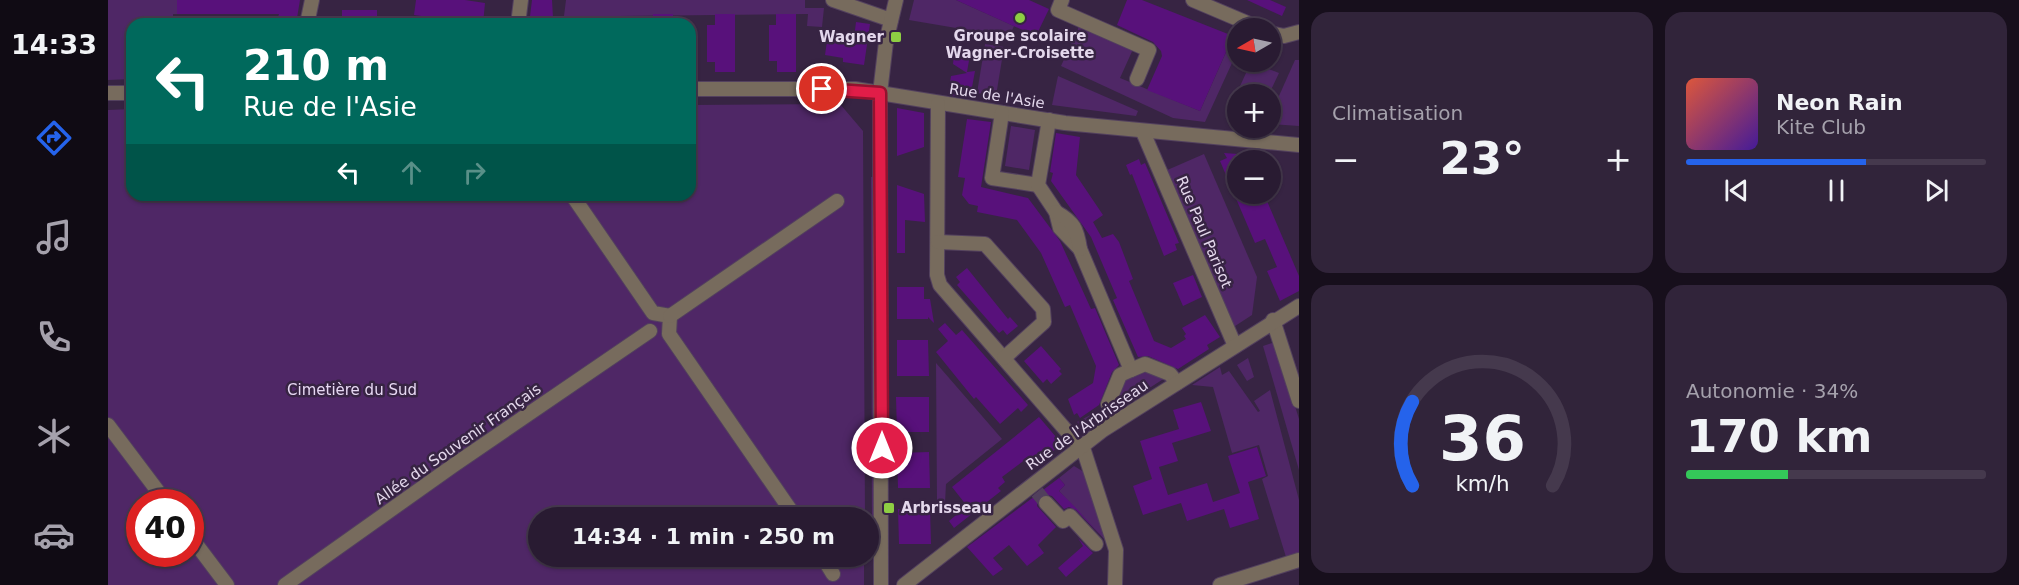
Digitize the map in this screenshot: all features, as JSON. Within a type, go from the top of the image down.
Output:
[{"type":"street","points":[[308,18],[312,0]]},
{"type":"street","points":[[519,18],[521,0]]},
{"type":"street","points":[[833,0],[891,20]]},
{"type":"street","points":[[881,585],[880,93],[896,0]]},
{"type":"street","points":[[1062,0],[1058,10],[1149,50],[1137,79]]},
{"type":"street","points":[[1193,0],[1235,18]]},
{"type":"street","points":[[1281,35],[1299,32]]},
{"type":"street","name":"Rue de l'Asie","points":[[696,89],[844,88],[938,104],[1143,132],[1299,145]]},
{"type":"street","points":[[108,93],[126,93]]},
{"type":"street","points":[[938,104],[940,285],[1082,446],[1116,550],[1115,585]]},
{"type":"street","points":[[1002,113],[992,178],[1038,185]]},
{"type":"street","points":[[1049,120],[1038,185],[1056,212],[1060,228],[1080,249],[1131,370]]},
{"type":"street","name":"Rue Paul Parisot","points":[[1143,132],[1235,345]]},
{"type":"street","points":[[576,201],[653,314],[650,332],[669,334]]},
{"type":"street","points":[[653,314],[670,316],[837,201]]},
{"type":"street","points":[[938,242],[985,244],[1043,309],[1044,322],[1004,358]]},
{"type":"street","name":"Rue de l'Arbrisseau","points":[[904,585],[1038,493],[1082,446],[1117,421],[1273,320],[1299,306]]},
{"type":"street","points":[[670,316],[669,334],[788,507]]},
{"type":"street","points":[[1273,320],[1298,395]]},
{"type":"street","name":"Allée du Souvenir Français","points":[[285,585],[454,465],[650,332]]},
{"type":"street","points":[[1117,421],[1108,404],[1120,375],[1145,364],[1170,374],[1177,383]]},
{"type":"street","points":[[108,425],[156,489]]},
{"type":"street","points":[[1038,493],[1064,522],[1070,516],[1096,544]]},
{"type":"street","points":[[204,555],[227,585]]},
{"type":"street","points":[[1220,585],[1299,560]]},
{"type":"street","points":[[829,567],[833,574]]},
{"type":"green space","points":[[108,0],[177,0],[177,14],[173,14],[173,18],[126,18],[126,79],[108,80]]},
{"type":"green space","points":[[566,0],[805,0],[805,8],[824,8],[822,27],[807,26],[808,14],[564,18]]},
{"type":"green space","points":[[914,0],[956,0],[1014,26],[1009,37],[909,20]]},
{"type":"green space","points":[[1081,22],[1134,47],[1120,78],[1200,111],[1227,50],[1228,72],[1205,122],[1173,118],[1061,66]]},
{"type":"green space","points":[[985,44],[1004,47],[996,96],[977,93]]},
{"type":"green space","points":[[1295,60],[1299,60],[1299,126],[1281,125],[1281,92]]},
{"type":"green space","points":[[1246,72],[1279,73],[1274,84],[1241,84]]},
{"type":"green space","points":[[1058,76],[1138,111],[1136,116],[1052,105]]},
{"type":"green space","name":"Cimetière du Sud","points":[[840,104],[863,131],[865,507],[528,507],[528,567],[864,567],[864,585],[108,585],[108,110],[126,109],[126,201],[696,201],[696,105]]},
{"type":"green space","points":[[1011,126],[1035,130],[1029,170],[1005,166]]},
{"type":"green space","points":[[1204,154],[1257,277],[1252,315],[1232,328],[1165,171]]},
{"type":"green space","points":[[871,177],[875,177],[875,507],[872,507]]},
{"type":"green space","points":[[1275,342],[1299,419],[1299,470],[1263,346]]},
{"type":"green space","points":[[1248,358],[1254,377],[1247,381],[1237,365]]},
{"type":"green space","points":[[936,363],[1002,439],[946,484],[945,503],[937,503]]},
{"type":"green space","points":[[1145,366],[1168,376],[1120,407],[1118,403],[1112,406],[1121,377]]},
{"type":"green space","points":[[1220,367],[1222,375],[1229,371],[1258,412],[1260,411],[1254,401],[1270,390],[1299,500],[1299,553],[1286,557],[1262,479],[1268,476],[1259,445],[1232,453],[1213,387],[1192,385]]},
{"type":"green space","points":[[1104,408],[1101,420],[1085,431],[1077,422]]},
{"type":"green space","points":[[1074,466],[1084,472],[1106,541],[1059,491],[1065,485],[1059,478]]},
{"type":"building","points":[[177,0],[300,0],[297,18],[282,18],[278,17],[279,14],[177,14]]},
{"type":"building","points":[[416,0],[465,0],[485,3],[484,18],[421,18],[421,16],[414,15]]},
{"type":"building","points":[[532,0],[552,0],[553,18],[530,18]]},
{"type":"building","name":"Groupe scolaire Wagner-Croisette","points":[[956,0],[1029,0],[1049,9],[1036,36]]},
{"type":"building","points":[[1127,0],[1142,0],[1227,34],[1227,50],[1200,111],[1147,90],[1162,56],[1161,51],[1153,42],[1117,25]]},
{"type":"building","points":[[1247,0],[1270,0],[1286,7],[1282,16]]},
{"type":"building","points":[[342,10],[377,10],[377,18],[342,18]]},
{"type":"building","points":[[653,14],[673,14],[673,18],[653,18]]},
{"type":"building","points":[[715,14],[735,14],[735,72],[715,72],[715,62],[707,62],[707,25],[715,25]]},
{"type":"building","points":[[776,14],[796,14],[796,72],[777,72],[777,61],[769,61],[769,25],[776,25]]},
{"type":"building","points":[[856,22],[870,24],[864,65],[843,62],[843,58],[825,55],[828,34],[854,38]]},
{"type":"building","points":[[955,46],[971,49],[967,72],[975,71],[970,98],[948,95],[951,76],[967,73],[953,64]]},
{"type":"building","points":[[897,108],[924,113],[924,147],[897,156]]},
{"type":"building","points":[[967,119],[991,122],[981,187],[1028,198],[1060,241],[1091,309],[1095,308],[1119,365],[1112,372],[1099,405],[1080,418],[1077,413],[1074,415],[1068,399],[1093,383],[1096,366],[1070,305],[1065,307],[1041,253],[1017,220],[977,212],[978,206],[969,204],[962,195],[965,178],[958,177]]},
{"type":"building","points":[[1056,133],[1080,137],[1076,175],[1103,215],[1093,222],[1102,238],[1113,234],[1119,242],[1133,279],[1129,281],[1154,341],[1171,348],[1186,339],[1182,328],[1205,315],[1220,337],[1207,345],[1209,349],[1178,369],[1148,356],[1138,357],[1113,300],[1117,298],[1091,237],[1051,181],[1053,173],[1050,172]]},
{"type":"building","points":[[1227,158],[1227,177],[1220,161]]},
{"type":"building","points":[[1139,159],[1141,165],[1145,163],[1179,243],[1175,244],[1177,250],[1164,256],[1132,174],[1130,175],[1126,165]]},
{"type":"building","points":[[897,185],[924,194],[925,222],[905,220],[905,253],[897,253]]},
{"type":"building","points":[[1238,204],[1268,204],[1299,276],[1299,291],[1280,301],[1267,271],[1277,267],[1265,239],[1255,243]]},
{"type":"building","points":[[967,268],[1008,319],[1010,317],[1018,326],[1007,335],[1003,330],[999,333],[957,285],[960,282],[956,277]]},
{"type":"building","points":[[1193,275],[1202,297],[1183,306],[1173,283]]},
{"type":"building","points":[[897,287],[924,287],[924,299],[930,299],[934,323],[928,317],[928,319],[897,319]]},
{"type":"building","points":[[945,323],[956,335],[962,330],[1028,405],[1021,412],[1018,408],[1000,424],[976,397],[974,399],[936,352],[948,341],[938,329]]},
{"type":"building","points":[[897,340],[928,340],[929,376],[897,376]]},
{"type":"building","points":[[1041,346],[1061,369],[1059,371],[1062,374],[1051,384],[1047,379],[1043,383],[1024,361]]},
{"type":"building","points":[[896,397],[929,397],[929,432],[897,432]]},
{"type":"building","points":[[1201,402],[1211,431],[1172,443],[1178,461],[1159,467],[1168,495],[1207,483],[1213,502],[1240,493],[1228,456],[1257,447],[1266,476],[1248,482],[1259,519],[1230,528],[1224,509],[1187,521],[1181,503],[1143,515],[1133,486],[1152,479],[1140,441],[1179,429],[1173,410]]},
{"type":"building","points":[[1039,417],[1062,444],[1033,467],[1026,459],[1002,477],[1005,482],[998,488],[1001,491],[954,528],[949,521],[967,506],[952,487]]},
{"type":"building","points":[[929,452],[930,488],[898,488],[897,453]]},
{"type":"building","points":[[1059,478],[1065,485],[1059,491],[1101,536],[1076,510],[1069,507],[1064,509],[1052,496],[1043,494],[1037,506],[1056,527],[1038,545],[1044,553],[1027,566],[1009,545],[993,558],[1003,569],[993,576],[967,547]]},
{"type":"building","points":[[898,509],[930,509],[931,544],[899,544]]},
{"type":"building","points":[[1078,538],[1093,553],[1066,577],[1058,568],[1083,546]]},
{"type":"tunnel","points":[[1037,492],[1046,503]]},
{"type":"place","name":"Groupe scolaire Wagner-Croisette","points":[[1020,18]]},
{"type":"place","name":"Wagner","points":[[896,37]]},
{"type":"place","name":"Arbrisseau","points":[[889,508]]},
{"type":"route","points":[[822,89],[844,88],[880,93],[882,448]]}]
